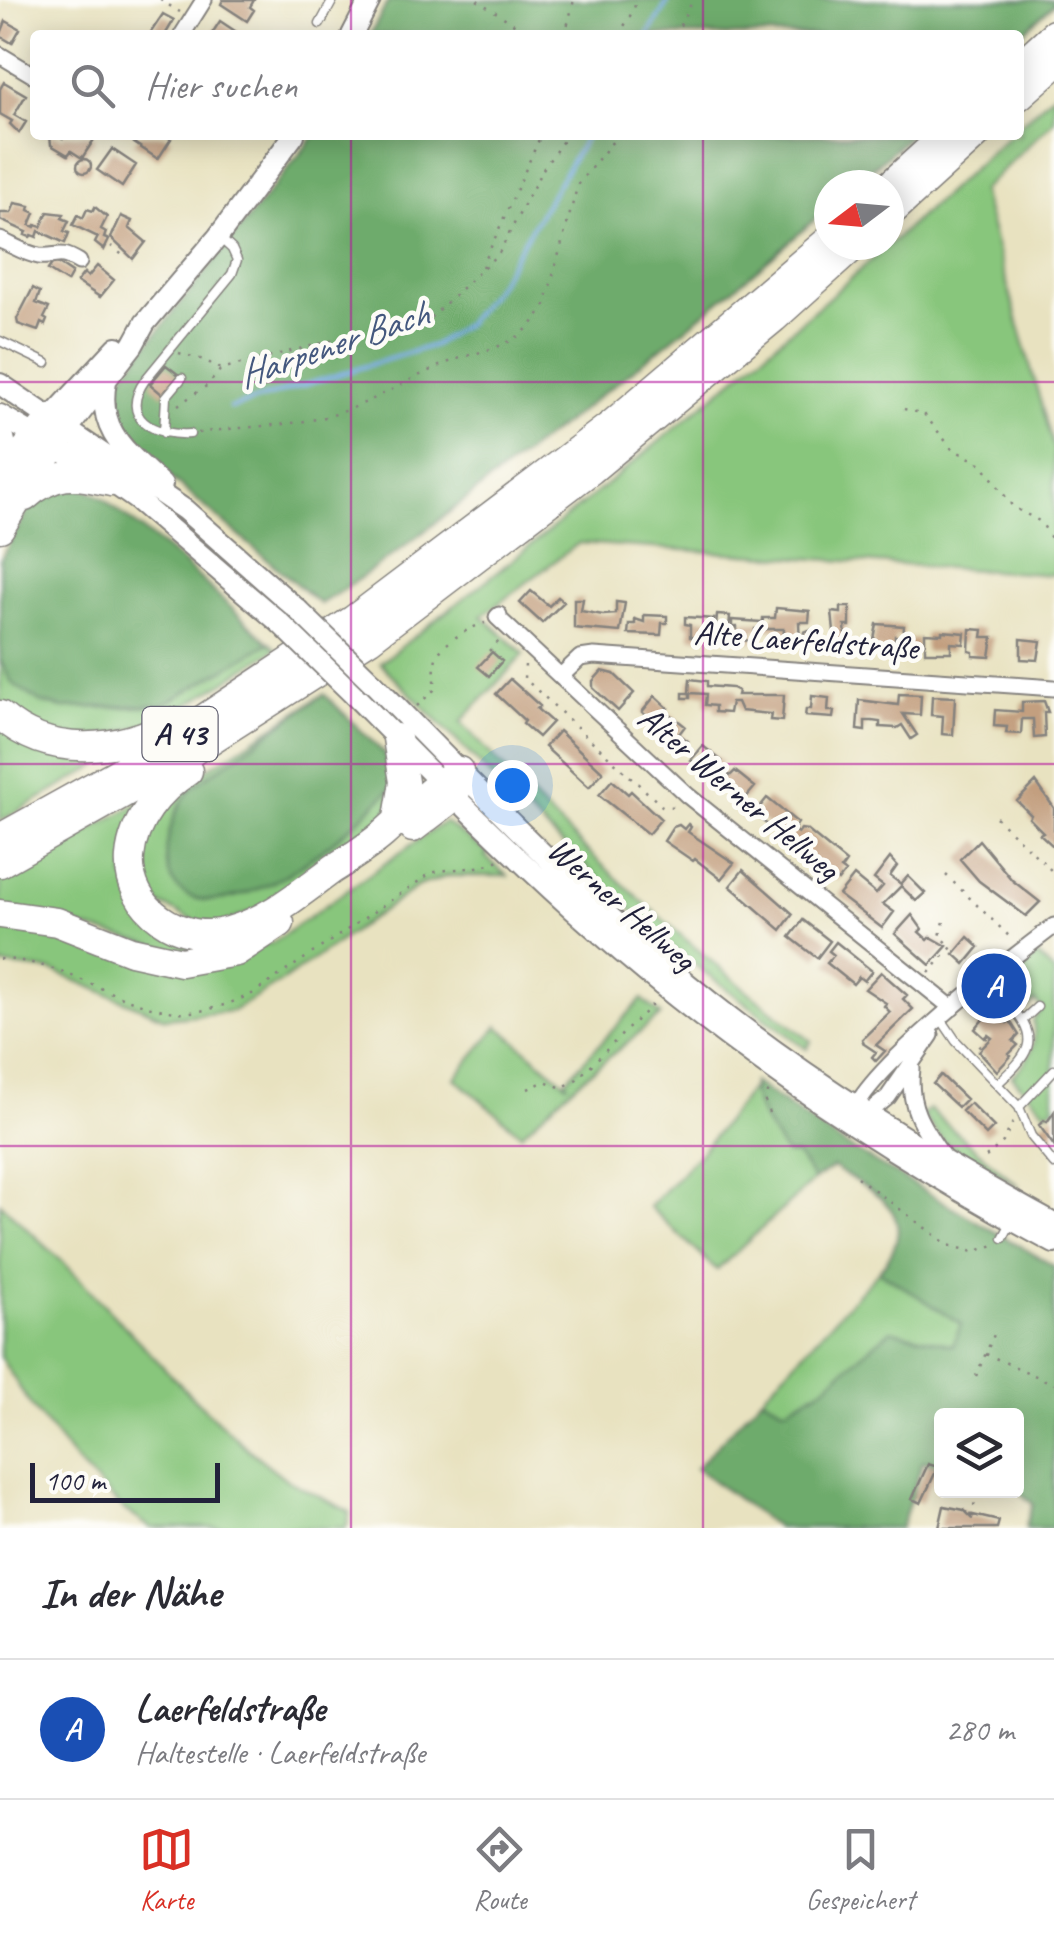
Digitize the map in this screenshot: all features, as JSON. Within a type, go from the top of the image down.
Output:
[{"type":"highway","points":[[1024,61],[1054,34]]},
{"type":"highway","points":[[1024,91],[1054,64]]},
{"type":"highway","points":[[904,172],[940,140]]},
{"type":"highway","points":[[904,200],[970,140]]},
{"type":"highway","name":"A 43","points":[[0,838],[146,756],[352,620],[611,425],[814,253]]},
{"type":"highway","name":"A 43","points":[[0,863],[154,776],[369,639],[548,504],[838,260]]},
{"type":"highway","points":[[4,506],[52,433]]},
{"type":"highway","points":[[0,438],[5,459],[4,506]]},
{"type":"highway","points":[[4,506],[59,476],[112,482]]},
{"type":"highway","points":[[0,715],[31,736],[54,744],[88,747],[134,739],[203,706],[318,630],[352,620]]},
{"type":"highway","points":[[269,704],[240,738],[174,780],[155,798],[132,844],[131,872],[144,902],[156,916],[186,932],[225,932],[254,923],[452,783]]},
{"type":"highway","points":[[398,818],[404,782],[401,727]]},
{"type":"highway","points":[[0,914],[57,922],[162,960],[216,958],[253,943],[452,783]]},
{"type":"main road","points":[[355,30],[370,0]]},
{"type":"main road","points":[[52,433],[106,380],[145,323],[218,237],[290,140]]},
{"type":"main road","points":[[52,433],[127,336],[145,323]]},
{"type":"main road","name":"Werner Hellweg","points":[[106,380],[105,408],[114,438],[184,510],[298,610],[373,683],[401,727],[596,930],[780,1074],[1054,1224]]},
{"type":"main road","name":"Werner Hellweg","points":[[0,384],[52,433],[215,565],[354,695],[401,727]]},
{"type":"main road","name":"Werner Hellweg","points":[[0,414],[52,433],[184,510]]},
{"type":"main road","name":"Werner Hellweg","points":[[452,783],[677,975],[1008,1230],[1054,1243]]},
{"type":"street","points":[[185,30],[204,0]]},
{"type":"street","points":[[0,55],[30,73]]},
{"type":"street","points":[[0,240],[34,254],[63,253],[79,262]]},
{"type":"street","name":"Alter Werner Hellweg","points":[[500,618],[729,830],[921,981],[947,1014]]},
{"type":"street","name":"Alte Laerfeldstraße","points":[[560,676],[580,658],[594,656],[1054,688]]},
{"type":"street","points":[[859,1115],[892,1062],[1054,926]]},
{"type":"street","points":[[859,1115],[912,1066],[947,1014]]},
{"type":"street","points":[[912,1066],[910,1096],[914,1110],[948,1164]]},
{"type":"lane","points":[[320,24],[332,0]]},
{"type":"lane","points":[[190,434],[164,433],[141,420],[136,405],[139,388],[232,274],[237,260],[232,249],[218,237]]},
{"type":"lane","points":[[0,341],[46,364]]},
{"type":"lane","points":[[164,433],[166,397],[182,378]]},
{"type":"lane","points":[[997,1084],[1024,1058],[1030,1041],[1024,1020],[1009,1005]]},
{"type":"lane","points":[[1024,1020],[1037,1006]]},
{"type":"lane","points":[[947,1014],[970,1056],[1019,1107],[1031,1136],[1054,1164]]},
{"type":"lane","points":[[1019,1107],[1054,1070]]},
{"type":"path","points":[[160,0],[192,20]]},
{"type":"path","points":[[477,0],[523,30]]},
{"type":"path","points":[[566,30],[574,0]]},
{"type":"path","points":[[622,30],[636,0]]},
{"type":"path","points":[[677,30],[692,0]]},
{"type":"path","points":[[481,268],[539,140]]},
{"type":"path","points":[[167,418],[184,398],[208,386],[221,369],[364,332],[424,324],[500,253],[541,172],[563,140]]},
{"type":"path","points":[[190,434],[340,413],[445,363],[492,351],[508,342],[545,305],[578,184],[614,140]]},
{"type":"path","points":[[111,246],[124,256]]},
{"type":"path","points":[[170,351],[221,369]]},
{"type":"path","points":[[904,410],[924,414],[952,449],[982,464],[1013,507],[1041,522],[1054,544]]},
{"type":"path","points":[[401,727],[434,690],[435,663],[440,652],[478,624],[500,618]]},
{"type":"path","points":[[489,651],[499,641]]},
{"type":"path","points":[[536,653],[525,665],[524,678],[662,806]]},
{"type":"path","points":[[996,817],[1054,873]]},
{"type":"path","points":[[946,875],[1022,949]]},
{"type":"path","points":[[921,981],[952,947],[940,936],[946,918]]},
{"type":"path","points":[[528,1088],[545,1081],[562,1088],[576,1079],[669,988]]},
{"type":"path","points":[[970,1056],[988,1037]]},
{"type":"path","points":[[769,1113],[764,1100],[780,1074]]},
{"type":"path","points":[[986,1157],[1006,1138],[1019,1107]]},
{"type":"path","points":[[857,1177],[948,1245],[974,1252],[1008,1230]]},
{"type":"path","points":[[976,1376],[996,1330]]},
{"type":"path","points":[[986,1354],[1054,1384]]},
{"type":"path","points":[[971,1516],[977,1498]]},
{"type":"green space","points":[[389,0],[1054,0],[1024,31],[373,30]]},
{"type":"green space","points":[[1054,93],[1054,120],[981,191],[1054,450],[1054,575],[579,543],[482,616],[524,654],[461,722],[543,808],[629,889],[811,1041],[807,1049],[671,947],[502,787],[380,663],[701,407],[872,260],[904,260],[904,231],[1004,140],[1024,140],[1024,120]]},
{"type":"green space","points":[[311,140],[904,140],[871,170],[814,170],[814,220],[678,334],[423,533],[320,604],[134,447],[119,426],[114,402],[116,384]]},
{"type":"green space","points":[[57,486],[89,490],[105,500],[181,561],[269,643],[163,705],[63,708],[40,702],[12,683],[0,660],[0,560],[28,510]]},
{"type":"green space","points":[[269,643],[276,649],[195,700],[138,727],[108,735],[45,733],[0,704],[0,660],[12,683],[64,708],[134,707],[163,705]]},
{"type":"green space","points":[[324,694],[193,787],[246,893],[325,846],[394,786],[387,814],[268,905],[211,929],[149,899],[138,844],[181,786]]},
{"type":"green space","points":[[324,694],[385,754],[394,786],[326,847],[267,885],[214,900],[194,898],[180,890],[171,878],[167,846],[184,798],[202,780]]},
{"type":"green space","points":[[0,726],[134,745],[0,821]]},
{"type":"green space","points":[[141,802],[124,876],[198,944],[197,956],[0,907],[0,879]]},
{"type":"green space","points":[[444,822],[488,853],[485,856],[507,876],[448,876],[418,886],[233,1011],[165,1018],[53,971],[0,965],[0,922],[32,924],[131,958],[272,943]]},
{"type":"green space","points":[[1037,955],[1054,972],[1054,1107],[1046,1112],[1012,1076],[1031,1051],[1033,1020],[1042,1008],[1035,1001],[1021,1008],[1012,1001],[1005,1009],[991,997]]},
{"type":"green space","points":[[642,999],[661,1015],[521,1134],[455,1078],[498,1026],[568,1085],[566,1080]]},
{"type":"green space","points":[[753,1082],[840,1142],[1054,1266],[1054,1528],[1025,1528],[1033,1504],[1024,1496],[1024,1408],[934,1408],[934,1465],[923,1461],[901,1528],[777,1528],[696,1468],[762,1397],[785,1409],[823,1388],[891,1330],[953,1345],[961,1324],[879,1271],[898,1235],[897,1221],[890,1208],[866,1187],[833,1167],[814,1180],[797,1155],[786,1154],[759,1110]]},
{"type":"green space","points":[[751,1089],[769,1130],[797,1155],[814,1180],[717,1270],[649,1207],[702,1151]]},
{"type":"green space","points":[[929,1109],[1020,1187],[945,1143],[922,1115]]},
{"type":"green space","points":[[0,1203],[249,1450],[287,1480],[350,1512],[346,1528],[151,1528],[122,1508],[79,1465],[30,1404],[0,1357]]},
{"type":"green space","points":[[879,1271],[962,1324],[953,1345],[891,1331],[823,1388],[785,1409],[762,1397]]},
{"type":"building","points":[[223,0],[254,0],[250,7],[254,10],[247,21],[221,4]]},
{"type":"building","points":[[163,14],[174,20],[168,30],[152,30]]},
{"type":"building","points":[[6,21],[20,29],[12,43],[0,36]]},
{"type":"building","points":[[220,21],[234,30],[214,30]]},
{"type":"building","points":[[4,82],[26,95],[14,115],[26,122],[19,133],[10,124],[12,121],[0,114],[0,89]]},
{"type":"building","points":[[50,140],[94,140],[82,158],[51,145]]},
{"type":"building","points":[[136,140],[170,140],[158,159],[134,143]]},
{"type":"building","points":[[112,149],[136,165],[122,187],[97,170]]},
{"type":"building","points":[[84,159],[91,166],[84,173],[77,166]]},
{"type":"building","points":[[15,203],[30,206],[29,210],[35,213],[30,225],[35,227],[41,227],[48,212],[64,214],[62,218],[69,221],[64,231],[69,233],[65,243],[39,231],[37,237],[30,237],[0,220],[0,213],[11,213]]},
{"type":"building","points":[[95,207],[107,217],[101,229],[109,240],[104,250],[95,243],[98,237],[73,225],[78,215],[83,218],[87,209],[93,211]]},
{"type":"building","points":[[121,216],[132,221],[129,228],[146,242],[133,259],[111,238]]},
{"type":"building","points":[[54,261],[72,273],[67,282],[48,270]]},
{"type":"building","points":[[97,266],[114,280],[100,297],[77,282]]},
{"type":"building","points":[[33,288],[40,292],[36,303],[49,308],[45,325],[41,323],[38,331],[18,324],[17,319]]},
{"type":"building","points":[[166,365],[179,375],[163,395],[150,384]]},
{"type":"building","points":[[531,591],[549,606],[558,597],[564,602],[542,623],[520,603]]},
{"type":"building","points":[[574,599],[583,599],[581,611],[603,615],[616,614],[616,602],[625,603],[620,632],[574,628]]},
{"type":"building","points":[[841,607],[850,607],[850,626],[845,626],[847,648],[830,647],[834,632],[832,612],[841,613]]},
{"type":"building","points":[[776,608],[810,611],[809,622],[799,622],[800,644],[783,643],[784,629],[762,629],[763,618],[775,618]]},
{"type":"building","points":[[644,615],[667,616],[661,635],[628,634],[629,624],[635,624],[635,619],[644,622]]},
{"type":"building","points":[[717,615],[730,616],[729,628],[716,628]]},
{"type":"building","points":[[685,617],[714,619],[713,626],[708,626],[707,638],[690,637]]},
{"type":"building","points":[[732,620],[761,622],[760,629],[755,629],[754,641],[737,640],[737,627],[732,627]]},
{"type":"building","points":[[877,624],[904,626],[903,637],[895,636],[894,651],[872,649]]},
{"type":"building","points":[[970,629],[983,630],[982,637],[993,637],[990,657],[973,656],[969,651]]},
{"type":"building","points":[[816,630],[815,645],[803,645],[804,632]]},
{"type":"building","points":[[925,633],[965,633],[964,644],[951,643],[951,652],[925,652]]},
{"type":"building","points":[[918,639],[918,652],[903,651],[903,640]]},
{"type":"building","points":[[1021,639],[1041,641],[1038,660],[1021,659]]},
{"type":"building","points":[[492,652],[502,661],[489,676],[478,667]]},
{"type":"building","points":[[602,671],[614,674],[634,693],[618,711],[593,688],[593,681]]},
{"type":"building","points":[[510,679],[552,722],[538,737],[496,694]]},
{"type":"building","points":[[690,679],[707,681],[707,686],[732,688],[738,691],[737,695],[784,695],[782,721],[770,720],[771,714],[741,711],[737,702],[731,702],[729,713],[715,712],[715,706],[705,705],[706,694],[690,693],[690,698],[683,698],[683,693],[689,693]]},
{"type":"building","points":[[899,694],[921,695],[920,715],[903,714],[917,735],[911,739],[902,725],[880,727],[880,722],[872,721],[865,721],[865,731],[857,730],[859,700],[898,705]]},
{"type":"building","points":[[655,696],[685,726],[679,734],[688,741],[681,750],[653,728],[655,725],[642,712]]},
{"type":"building","points":[[812,696],[829,698],[828,711],[834,711],[833,718],[805,716],[806,709],[811,709]]},
{"type":"building","points":[[932,696],[955,697],[953,735],[942,734],[943,716],[931,715]]},
{"type":"building","points":[[1044,701],[1048,712],[1044,712],[1045,737],[1034,738],[1033,719],[1022,719],[1021,734],[1006,733],[1007,727],[994,726],[995,710],[1022,712],[1022,702]]},
{"type":"building","points":[[559,731],[603,772],[589,787],[545,747]]},
{"type":"building","points":[[703,746],[722,761],[718,767],[724,772],[730,776],[735,771],[755,787],[743,801],[691,760]]},
{"type":"building","points":[[612,780],[628,794],[631,791],[661,819],[648,834],[599,795]]},
{"type":"building","points":[[1036,782],[1054,808],[1054,847],[1017,801]]},
{"type":"building","points":[[767,798],[798,823],[793,830],[807,830],[846,862],[838,881],[754,814]]},
{"type":"building","points":[[688,824],[688,832],[734,863],[721,879],[664,841],[673,827],[679,825],[684,829]]},
{"type":"building","points":[[979,840],[1012,880],[1040,902],[1026,916],[979,881],[960,859]]},
{"type":"building","points":[[890,858],[897,866],[890,876],[901,884],[908,876],[925,893],[916,901],[901,886],[883,904],[894,912],[882,928],[839,895],[854,876],[876,894],[883,886],[874,879]]},
{"type":"building","points":[[743,870],[793,914],[781,930],[730,886]]},
{"type":"building","points":[[912,915],[922,929],[919,932],[928,940],[931,937],[947,946],[930,965],[895,934]]},
{"type":"building","points":[[803,920],[830,941],[817,958],[790,937]]},
{"type":"building","points":[[968,937],[979,947],[965,964],[954,954]]},
{"type":"building","points":[[836,942],[872,971],[864,981],[859,977],[853,984],[827,963],[834,955],[829,951]]},
{"type":"building","points":[[881,972],[907,995],[903,999],[913,1009],[876,1045],[885,1051],[876,1061],[872,1057],[876,1052],[862,1039],[890,1012],[884,1006],[886,1003],[865,989]]},
{"type":"building","points":[[990,1011],[1007,1023],[1010,1021],[1019,1035],[1013,1041],[1018,1045],[997,1071],[979,1051],[992,1038],[985,1038],[975,1029]]},
{"type":"building","points":[[941,1075],[966,1099],[958,1107],[933,1084]]},
{"type":"building","points":[[970,1103],[994,1127],[986,1135],[962,1111]]},
{"type":"building","points":[[1054,1112],[1054,1146],[1039,1125]]},
{"type":"building","points":[[928,1464],[934,1466],[934,1475],[921,1503],[912,1499]]},
{"type":"building","points":[[944,1506],[964,1510],[972,1518],[973,1515],[999,1521],[997,1528],[939,1528]]},
{"type":"waterway","name":"Harpener Bach","points":[[651,30],[669,0]]},
{"type":"waterway","name":"Harpener Bach","points":[[230,408],[434,345],[466,324],[498,284],[584,140]]},
{"type":"place","name":"Laerfeldstraße","points":[[994,986]]}]
